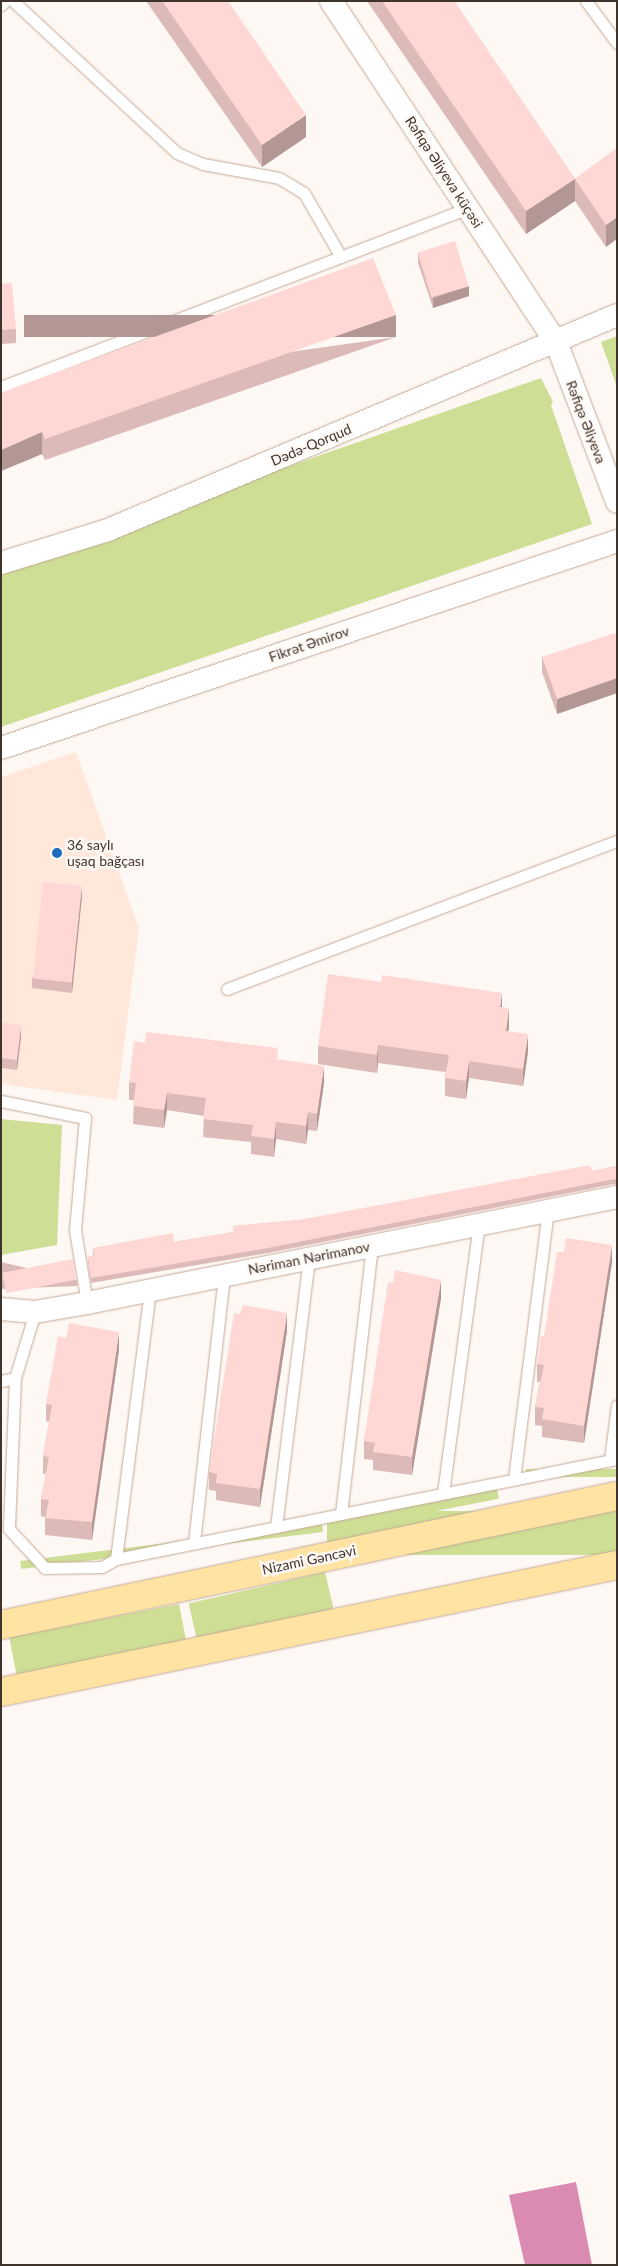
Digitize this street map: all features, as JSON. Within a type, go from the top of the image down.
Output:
[{"type":"main road","name":"Nizami Gəncəvi","points":[[1,1624],[617,1496]]},
{"type":"main road","points":[[1,1692],[617,1565]]},
{"type":"street","name":"Rəfiqə Əliyeva küçəsi","points":[[332,1],[556,342]]},
{"type":"street","name":"Dədə-Qorqud","points":[[1,563],[108,530],[617,315]]},
{"type":"street","name":"Rəfiqə Əliyeva","points":[[556,342],[617,502]]},
{"type":"street","name":"Fikrət Əmirov","points":[[1,748],[617,541]]},
{"type":"street","name":"Nəriman Nərimanov","points":[[1,1309],[35,1312],[87,1304],[150,1289],[617,1197]]},
{"type":"lane","points":[[1,4],[5,1]]},
{"type":"lane","points":[[13,1],[177,153],[203,164],[279,178],[304,193],[341,257]]},
{"type":"lane","points":[[586,1],[617,43]]},
{"type":"lane","points":[[1,387],[468,208]]},
{"type":"lane","points":[[227,989],[617,841]]},
{"type":"lane","points":[[1,1101],[85,1118],[75,1230],[87,1304]]},
{"type":"lane","points":[[514,1479],[548,1211]]},
{"type":"lane","points":[[443,1494],[479,1224]]},
{"type":"lane","points":[[341,1514],[372,1246]]},
{"type":"lane","points":[[276,1526],[309,1258]]},
{"type":"lane","points":[[194,1543],[224,1275]]},
{"type":"lane","points":[[116,1559],[150,1289]]},
{"type":"lane","points":[[35,1312],[15,1378],[9,1529],[45,1568],[102,1567],[116,1559],[614,1460],[617,1405]]},
{"type":"lane","points":[[1,1381],[15,1378]]},
{"type":"shaded area","name":"36 saylı uşaq bağçası","points":[[76,752],[139,928],[117,1100],[1,1084],[1,777]]},
{"type":"shaded area","points":[[576,2182],[592,2265],[525,2265],[509,2195]]},
{"type":"green space","points":[[617,336],[617,387],[601,342]]},
{"type":"green space","points":[[541,378],[553,402],[551,405],[592,524],[1,727],[1,567]]},
{"type":"green space","points":[[1,1119],[62,1125],[57,1245],[1,1255]]},
{"type":"green space","points":[[526,1469],[617,1469],[617,1477],[526,1477]]},
{"type":"green space","points":[[497,1489],[499,1499],[351,1528],[349,1518]]},
{"type":"green space","points":[[327,1511],[617,1511],[617,1555],[327,1555]]},
{"type":"green space","points":[[322,1524],[323,1532],[21,1569],[20,1561]]},
{"type":"green space","points":[[325,1572],[334,1612],[198,1643],[189,1603]]},
{"type":"green space","points":[[179,1604],[186,1641],[16,1674],[9,1637]]},
{"type":"building","points":[[162,1],[228,1],[306,115],[262,145]]},
{"type":"building","points":[[382,1],[454,1],[575,179],[526,211]]},
{"type":"building","points":[[617,148],[617,217],[606,225],[575,179]]},
{"type":"building","points":[[455,241],[469,286],[431,297],[418,252]]},
{"type":"building","points":[[373,258],[396,315],[45,439],[42,432],[1,450],[1,393]]},
{"type":"building","points":[[12,283],[16,329],[1,330],[1,284]]},
{"type":"building","points":[[615,633],[617,638],[617,678],[557,699],[542,657]]},
{"type":"building","points":[[43,882],[82,886],[72,983],[33,978]]},
{"type":"building","points":[[328,974],[381,982],[382,975],[502,993],[500,1007],[509,1008],[506,1031],[528,1034],[523,1069],[469,1061],[466,1081],[445,1078],[449,1055],[378,1045],[377,1055],[318,1046]]},
{"type":"building","points":[[1,1022],[21,1026],[17,1060],[1,1058]]},
{"type":"building","points":[[146,1032],[278,1048],[277,1059],[324,1066],[317,1114],[308,1112],[306,1126],[276,1122],[274,1139],[251,1136],[253,1125],[203,1119],[206,1098],[167,1093],[164,1110],[133,1106],[136,1083],[129,1082],[134,1041],[145,1043]]},
{"type":"building","points":[[590,1165],[592,1171],[617,1166],[617,1180],[614,1179],[268,1248],[91,1278],[88,1257],[94,1256],[93,1248],[173,1233],[174,1242],[234,1232],[233,1226],[300,1220]]},
{"type":"building","points":[[566,1238],[612,1245],[584,1426],[542,1419],[544,1408],[535,1407],[544,1365],[537,1364],[541,1336],[544,1336],[557,1252],[564,1252]]},
{"type":"building","points":[[73,1259],[77,1280],[6,1293],[2,1273]]},
{"type":"building","points":[[395,1270],[441,1280],[412,1457],[373,1452],[375,1443],[364,1441],[388,1282],[393,1283]]},
{"type":"building","points":[[243,1305],[287,1313],[260,1489],[216,1483],[217,1474],[209,1472],[234,1313],[240,1314]]},
{"type":"building","points":[[69,1323],[119,1332],[92,1522],[45,1518],[49,1500],[41,1499],[49,1457],[43,1456],[52,1405],[46,1404],[58,1336],[66,1338]]},
{"type":"place","name":"36 saylı uşaq bağçası","points":[[57,853]]}]
